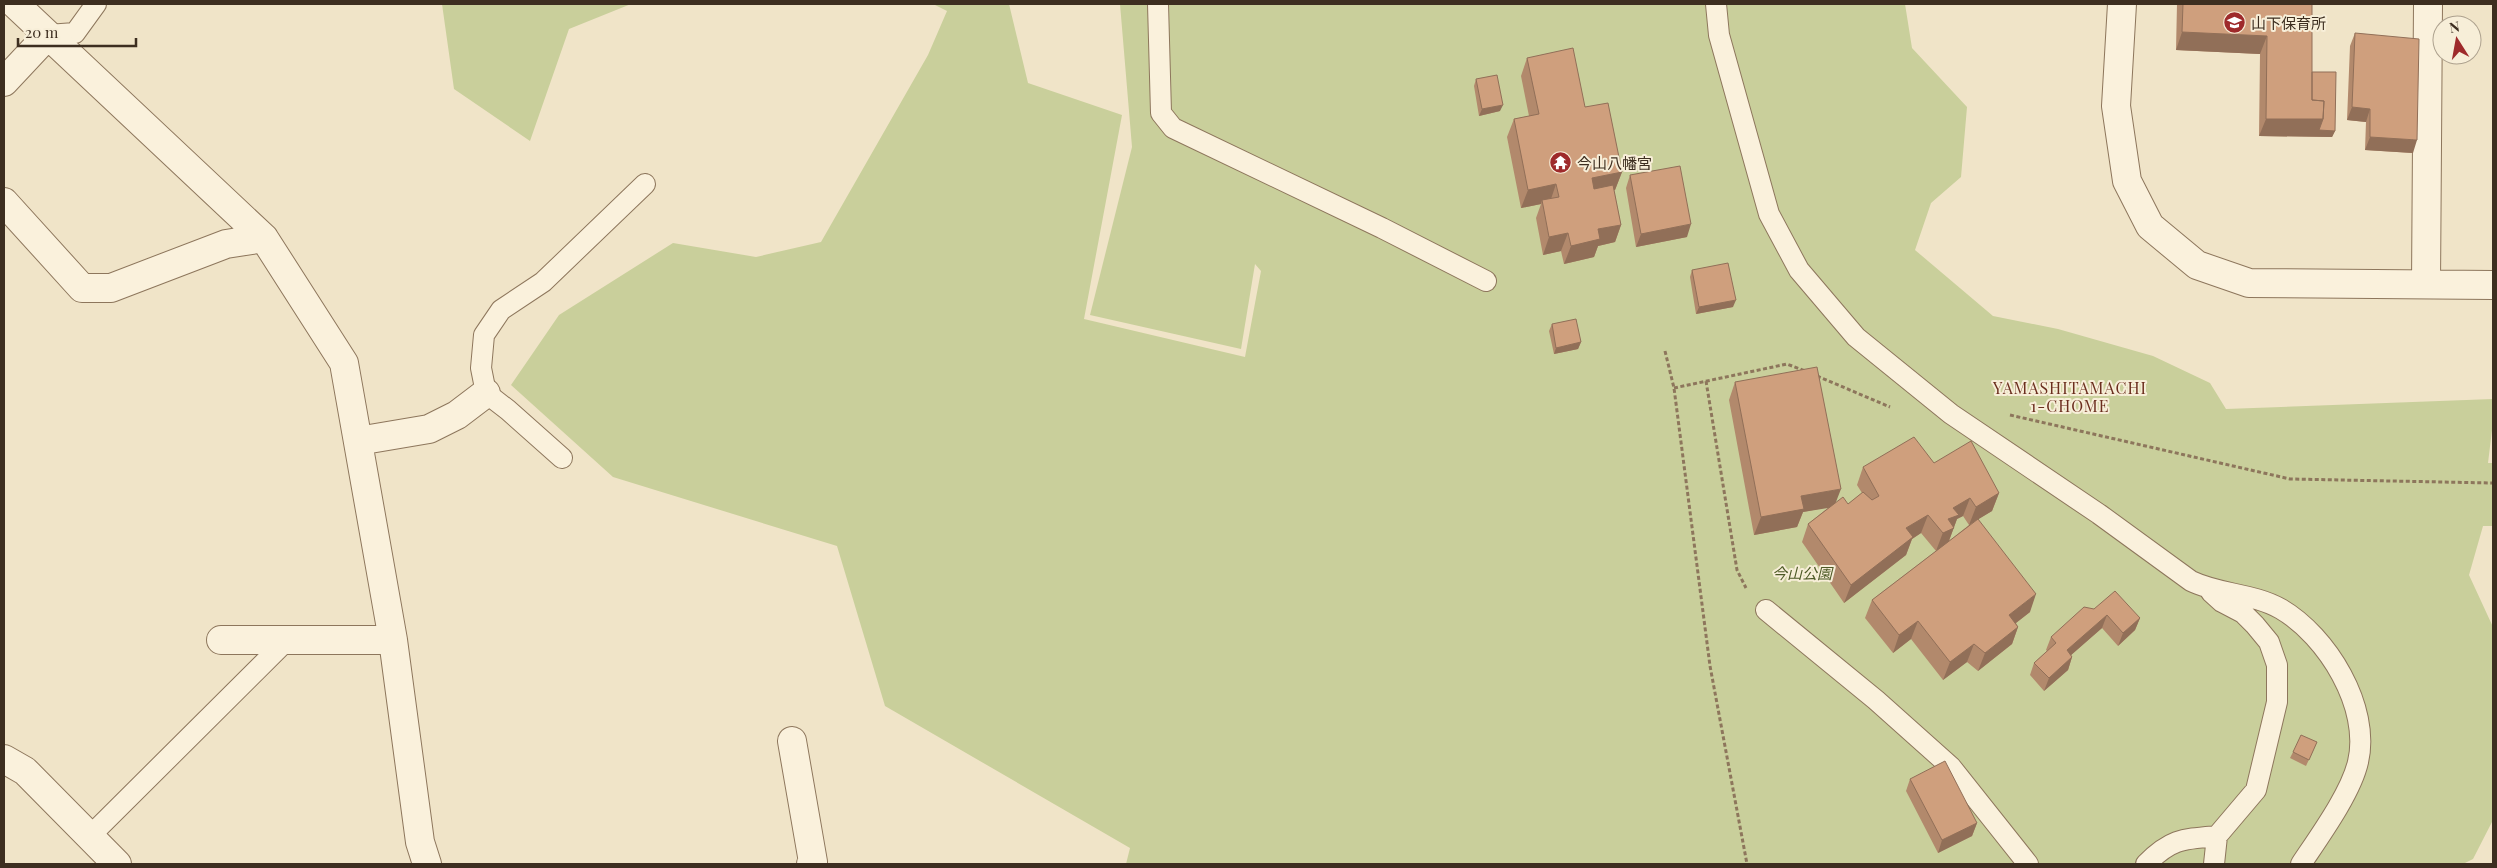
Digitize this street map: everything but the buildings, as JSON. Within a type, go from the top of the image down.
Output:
[{"type":"street","points":[[15,4],[264,238],[344,363],[393,640],[420,842],[426,864]]},
{"type":"street","points":[[2122,4],[2116,106],[2127,181],[2150,226],[2197,265],[2249,282],[2493,285]]},
{"type":"street","points":[[2426,284],[2428,4]]},
{"type":"street","points":[[4,82],[48,35]]},
{"type":"street","points":[[4,202],[82,288],[111,288],[226,244],[264,238]]},
{"type":"street","points":[[358,441],[429,429],[457,415],[486,393]]},
{"type":"street","points":[[221,640],[393,640]]},
{"type":"street","points":[[792,741],[813,862],[811,864]]},
{"type":"street","points":[[4,759],[25,771],[116,864]]},
{"type":"lane","points":[[48,35],[75,33],[96,4]]},
{"type":"lane","points":[[1158,4],[1161,113],[1172,128],[1382,228],[1486,281]]},
{"type":"lane","points":[[1716,4],[1719,34],[1769,214],[1799,270],[1856,337],[1951,414],[2099,514],[2191,581],[2208,589],[2259,598],[2282,610],[2317,640],[2344,677],[2357,712],[2361,743],[2358,763],[2351,782],[2301,864]]},
{"type":"lane","points":[[562,458],[486,393],[481,368],[484,335],[501,310],[543,282],[645,184]]},
{"type":"lane","points":[[2208,589],[2222,602],[2242,614],[2256,626],[2269,642],[2277,665],[2276,702],[2256,790],[2217,836],[2214,864]]},
{"type":"lane","points":[[1766,610],[1876,700],[1951,767],[2028,864]]},
{"type":"lane","points":[[88,837],[286,641]]},
{"type":"lane","points":[[2146,864],[2160,850],[2182,839],[2217,836]]},
{"type":"path","points":[[1665,351],[1674,388],[1710,666],[1748,864]]},
{"type":"path","points":[[1674,388],[1787,364],[1806,371]]},
{"type":"path","points":[[1815,375],[1897,410]]},
{"type":"path","points":[[1706,381],[1737,570],[1744,586],[1766,610]]},
{"type":"path","points":[[2007,414],[2290,479],[2493,483]]},
{"type":"green space","points":[[442,4],[631,4],[569,29],[530,141],[454,89]]},
{"type":"green space","name":"今山公園","points":[[933,4],[1009,4],[1028,83],[1122,115],[1084,319],[1245,357],[1261,271],[1255,264],[1241,349],[1090,315],[1132,147],[1120,4],[1905,4],[1912,48],[1967,107],[1961,177],[1931,203],[1915,250],[1993,316],[2058,329],[2153,356],[2210,383],[2226,409],[2493,399],[2493,422],[2488,463],[2493,463],[2493,526],[2483,526],[2469,575],[2493,627],[2493,820],[2473,859],[2463,864],[1126,864],[1130,848],[885,706],[837,546],[613,477],[511,385],[559,315],[673,243],[756,257],[821,242],[928,55],[947,11]]},
{"type":"place","name":"山下保育所","points":[[2235,23]]},
{"type":"place","name":"今山八幡宮","points":[[1561,163]]},
{"type":"district","name":"YAMASHITAMACHI 1-CHOME","points":[[2070,396]]}]
